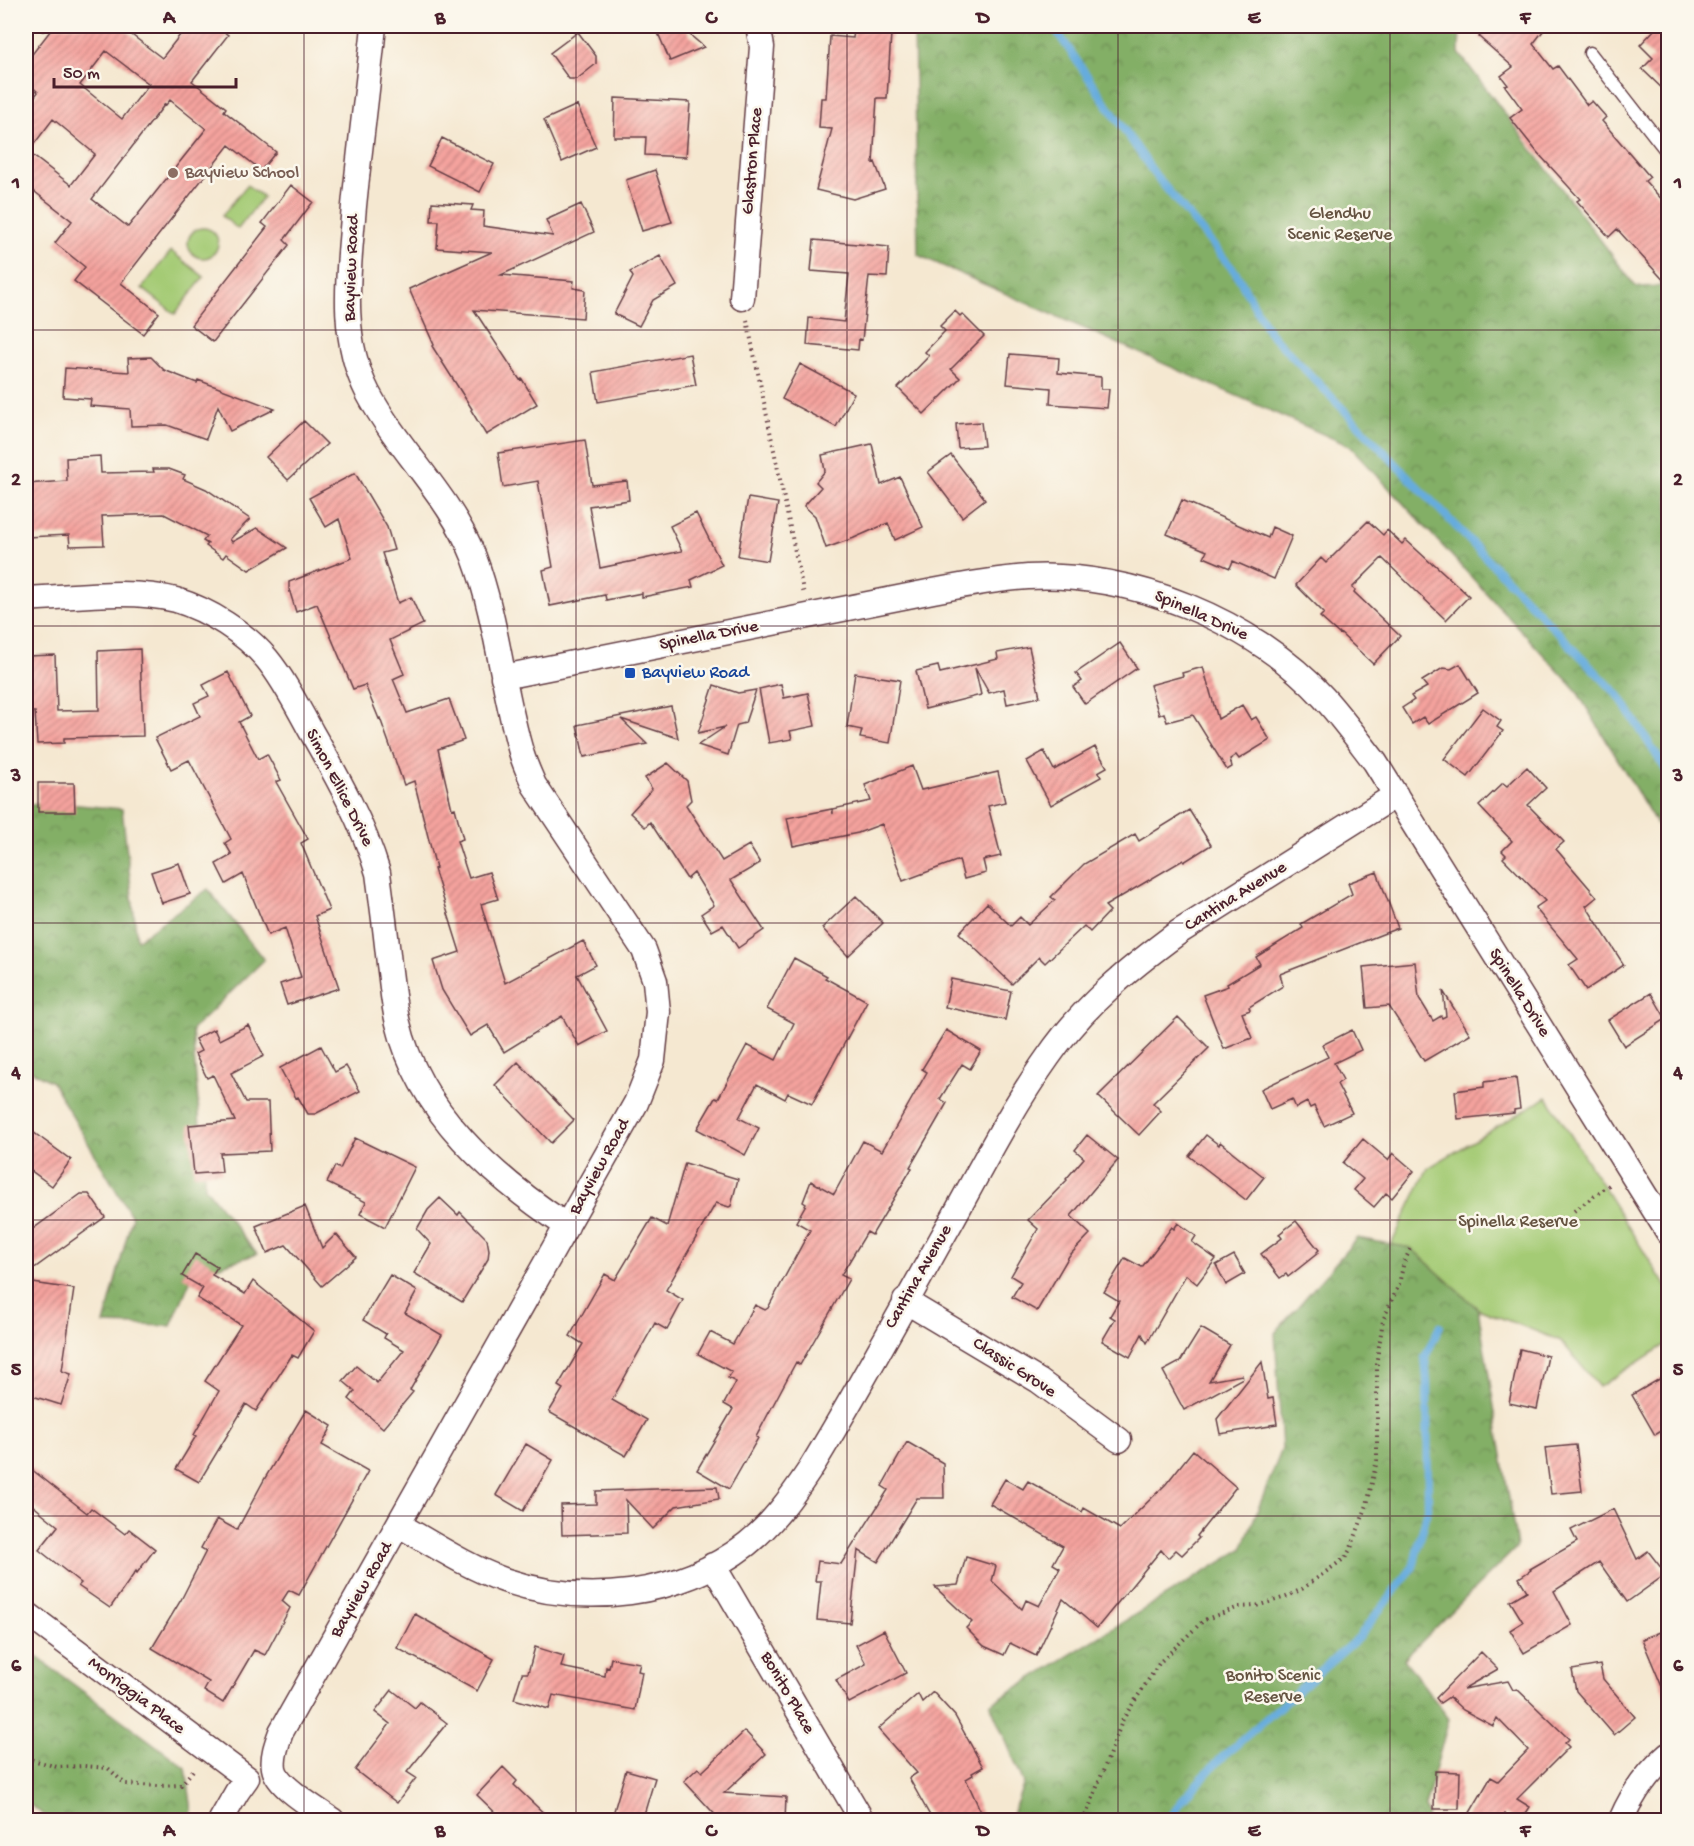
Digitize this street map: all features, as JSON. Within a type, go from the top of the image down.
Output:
[{"type":"street","name":"Bayview Road","points":[[274,1769],[275,1751],[281,1732],[636,1103],[653,1060],[658,1012],[655,981],[644,950],[534,785],[522,757],[503,677],[490,604],[471,549],[452,513],[388,425],[368,393],[357,365],[348,324],[348,272],[374,26]]},
{"type":"street","name":"Glastron Place","points":[[744,305],[762,47],[759,26]]},
{"type":"street","name":"Spinella Drive","points":[[503,677],[980,582],[1029,577],[1104,582],[1144,591],[1188,606],[1238,630],[1291,667],[1322,696],[1375,762],[1668,1232]]},
{"type":"street","name":"Simon Ellice Drive","points":[[26,599],[112,595],[174,600],[197,608],[220,621],[266,658],[282,680],[348,796],[372,853],[378,873],[398,1023],[416,1073],[429,1096],[450,1124],[486,1163],[511,1186],[567,1226]]},
{"type":"street","name":"Cantina Avenue","points":[[399,1525],[503,1580],[544,1591],[576,1595],[602,1595],[652,1588],[676,1581],[713,1566],[747,1544],[792,1497],[829,1439],[1003,1129],[1048,1056],[1095,1001],[1122,975],[1179,932],[1396,795]]},
{"type":"street","name":"Classic Grove","points":[[906,1301],[1039,1381],[1119,1440]]},
{"type":"street","name":"Bonito Place","points":[[713,1566],[861,1821]]},
{"type":"street","name":"Morriggia Place","points":[[26,1612],[247,1779]]},
{"type":"street","points":[[1621,1821],[1629,1800],[1652,1769],[1668,1755]]},
{"type":"street","points":[[221,1821],[247,1779],[274,1769],[277,1777],[288,1789],[332,1821]]},
{"type":"lane","points":[[1590,53],[1668,153]]},
{"type":"path","points":[[38,26],[44,30],[47,26]]},
{"type":"path","points":[[744,305],[805,595]]},
{"type":"path","points":[[1574,1211],[1614,1182]]},
{"type":"path","points":[[1081,1821],[1087,1813],[1123,1719],[1160,1662],[1204,1620],[1239,1607],[1256,1606],[1276,1600],[1302,1588],[1345,1558],[1351,1548],[1367,1505],[1377,1460],[1377,1359],[1383,1320],[1399,1284],[1404,1262],[1411,1248]]},
{"type":"path","points":[[26,1758],[57,1767],[108,1768],[125,1784],[158,1786],[181,1785],[199,1763]]},
{"type":"green space","name":"Glendhu Scenic Reserve","points":[[914,26],[1460,26],[1459,53],[1636,287],[1668,286],[1668,843],[1576,690],[1350,446],[918,255]]},
{"type":"green space","points":[[247,185],[263,197],[238,229],[222,216]]},
{"type":"green space","points":[[203,228],[209,229],[217,237],[217,249],[209,257],[203,258],[197,257],[189,249],[188,243],[189,237],[197,229]]},
{"type":"green space","points":[[171,251],[204,277],[175,314],[142,288]]},
{"type":"green space","points":[[45,802],[122,809],[137,940],[208,889],[264,960],[192,1030],[205,1187],[257,1254],[193,1274],[171,1326],[104,1324],[132,1217],[52,1082],[26,1068],[26,806]]},
{"type":"green space","name":"Spinella Reserve","points":[[1547,1097],[1668,1290],[1668,1343],[1599,1387],[1561,1341],[1478,1309],[1411,1248],[1391,1245],[1428,1168]]},
{"type":"green space","name":"Bonito Scenic Reserve","points":[[1357,1238],[1411,1248],[1478,1309],[1517,1547],[1404,1659],[1449,1719],[1425,1807],[1428,1820],[1010,1820],[1024,1783],[990,1704],[1242,1549],[1282,1449],[1275,1333]]},
{"type":"green space","points":[[26,1649],[186,1768],[192,1811],[187,1820],[51,1820],[26,1802]]},
{"type":"building","points":[[54,26],[120,26],[162,58],[187,26],[216,26],[228,35],[192,81],[226,108],[224,111],[276,152],[261,170],[229,145],[121,283],[159,313],[143,334],[74,281],[85,267],[55,243],[72,221],[26,185],[26,108],[38,92],[26,81],[26,62]],"holes":[[[106,51],[149,84],[122,119],[80,85]],[[170,100],[206,129],[128,227],[92,199]],[[53,119],[95,154],[71,185],[28,152]]]},
{"type":"building","points":[[655,26],[686,26],[689,34],[704,47],[670,61]]},
{"type":"building","points":[[1489,26],[1547,26],[1533,44],[1553,69],[1558,66],[1587,105],[1592,101],[1606,117],[1602,121],[1650,177],[1645,181],[1668,206],[1668,285],[1617,229],[1609,237],[1577,201],[1580,199],[1537,152],[1510,118],[1522,109],[1505,86],[1508,85],[1501,76],[1513,67],[1479,37]]},
{"type":"building","points":[[1658,26],[1668,26],[1668,94],[1642,69],[1653,58],[1640,45]]},
{"type":"building","points":[[854,30],[891,33],[887,98],[877,98],[873,163],[875,162],[885,189],[853,199],[816,190],[832,129],[819,128],[821,98],[826,98],[830,36],[853,38]]},
{"type":"building","points":[[578,32],[596,56],[596,64],[577,79],[569,79],[550,53]]},
{"type":"building","points":[[615,98],[690,102],[686,157],[645,155],[646,137],[614,137]]},
{"type":"building","points":[[577,105],[596,147],[562,162],[544,120]]},
{"type":"building","points":[[442,138],[494,164],[480,192],[428,166]]},
{"type":"building","points":[[655,170],[672,222],[642,231],[626,180]]},
{"type":"building","points":[[291,185],[313,202],[284,240],[289,245],[213,342],[191,325],[267,227],[262,223]]},
{"type":"building","points":[[432,202],[473,205],[471,210],[484,211],[483,226],[553,236],[546,220],[581,204],[594,232],[501,275],[574,281],[573,288],[585,290],[583,318],[474,310],[537,404],[486,435],[432,346],[434,345],[409,289],[492,252],[437,248],[439,221],[431,221]]},
{"type":"building","points":[[814,240],[889,247],[887,277],[869,276],[862,340],[859,339],[858,350],[807,345],[809,318],[844,322],[849,274],[811,271]]},
{"type":"building","points":[[660,256],[677,286],[653,300],[639,326],[614,314],[633,277],[630,272]]},
{"type":"building","points":[[955,311],[960,316],[962,314],[984,336],[951,369],[960,378],[924,414],[898,388],[929,356],[925,352],[945,331],[940,326]]},
{"type":"building","points":[[690,354],[696,385],[598,402],[593,372]]},
{"type":"building","points":[[1010,354],[1059,358],[1058,373],[1101,377],[1101,389],[1109,389],[1107,408],[1050,404],[1051,388],[1007,384]]},
{"type":"building","points":[[151,357],[164,370],[197,383],[198,380],[275,409],[230,431],[218,406],[206,439],[167,425],[131,426],[130,409],[90,406],[91,399],[63,397],[65,368],[129,372],[128,358]]},
{"type":"building","points":[[800,364],[854,393],[836,427],[782,399]]},
{"type":"building","points":[[304,421],[327,444],[288,480],[266,457]]},
{"type":"building","points":[[981,422],[984,446],[958,448],[956,424]]},
{"type":"building","points":[[585,440],[592,485],[627,481],[629,500],[589,506],[600,568],[682,551],[670,526],[696,513],[722,565],[691,580],[693,587],[642,597],[642,593],[606,600],[605,595],[550,606],[543,570],[553,567],[538,481],[503,487],[498,453]]},
{"type":"building","points":[[872,444],[881,485],[900,477],[923,527],[895,540],[888,523],[826,548],[815,516],[804,506],[821,487],[816,482],[825,471],[822,455]]},
{"type":"building","points":[[951,455],[985,499],[962,517],[928,472]]},
{"type":"building","points":[[100,456],[101,473],[154,472],[153,469],[169,469],[185,475],[183,479],[206,489],[250,519],[230,539],[232,542],[257,528],[287,548],[249,570],[226,554],[223,558],[206,546],[208,544],[203,541],[207,536],[164,514],[102,516],[104,545],[70,546],[69,535],[26,537],[26,484],[67,481],[66,458]]},
{"type":"building","points":[[355,473],[387,527],[394,550],[382,553],[398,603],[411,597],[423,624],[390,640],[404,674],[393,679],[407,713],[449,699],[464,740],[438,749],[452,809],[455,808],[463,839],[457,841],[469,878],[489,872],[498,899],[481,904],[505,983],[583,941],[596,965],[577,975],[607,1031],[579,1046],[562,1016],[504,1052],[488,1025],[470,1036],[442,990],[433,961],[460,952],[434,869],[436,868],[414,781],[404,785],[380,718],[365,685],[353,689],[317,604],[296,612],[289,589],[289,582],[352,558],[339,519],[326,527],[309,498]]},
{"type":"building","points":[[748,498],[778,503],[768,561],[738,556]]},
{"type":"building","points":[[1182,500],[1268,538],[1272,527],[1292,536],[1274,579],[1233,561],[1230,568],[1204,557],[1207,551],[1167,534]]},
{"type":"building","points":[[1368,521],[1383,535],[1387,530],[1402,544],[1406,540],[1469,596],[1446,620],[1382,558],[1352,588],[1400,636],[1373,664],[1320,617],[1324,613],[1296,585],[1321,558],[1326,563]]},
{"type":"building","points":[[1120,643],[1137,668],[1085,704],[1073,687],[1082,681],[1076,673]]},
{"type":"building","points":[[1029,647],[1040,697],[1007,704],[1004,689],[989,693],[975,668],[981,695],[925,709],[916,671],[938,666],[940,673],[998,659],[997,653]]},
{"type":"building","points":[[140,649],[143,736],[64,738],[64,743],[37,744],[35,712],[26,712],[26,656],[55,655],[57,711],[99,710],[98,651]]},
{"type":"building","points":[[1460,664],[1478,693],[1428,724],[1423,717],[1412,724],[1402,708],[1414,700],[1411,696],[1427,687],[1422,681],[1443,668],[1451,669]]},
{"type":"building","points":[[1203,667],[1218,719],[1242,705],[1251,720],[1256,717],[1270,740],[1239,759],[1236,755],[1230,759],[1232,767],[1227,770],[1193,715],[1167,722],[1164,713],[1159,715],[1150,685],[1183,676],[1182,673]]},
{"type":"building","points":[[228,672],[250,716],[239,722],[258,759],[267,754],[281,780],[276,782],[308,839],[301,843],[329,910],[315,916],[339,988],[287,1005],[280,984],[301,977],[285,928],[268,935],[243,874],[226,884],[216,864],[232,855],[225,843],[231,839],[189,760],[171,769],[155,738],[200,716],[194,703],[209,696],[203,685]]},
{"type":"building","points":[[855,673],[900,680],[890,743],[860,738],[862,730],[847,727]]},
{"type":"building","points":[[781,684],[784,698],[808,693],[815,726],[790,731],[792,739],[769,743],[759,689]]},
{"type":"building","points":[[714,685],[738,693],[756,690],[745,723],[737,725],[728,755],[698,745],[725,727],[698,733]]},
{"type":"building","points":[[671,706],[678,738],[621,719],[647,744],[584,757],[577,725]]},
{"type":"building","points":[[1483,708],[1501,721],[1497,727],[1503,731],[1468,777],[1444,759]]},
{"type":"building","points":[[1095,747],[1107,767],[1098,772],[1101,777],[1051,805],[1027,761],[1044,751],[1054,770]]},
{"type":"building","points":[[668,763],[687,781],[691,800],[686,805],[722,861],[749,845],[760,863],[731,880],[764,930],[738,948],[723,925],[712,931],[701,914],[714,905],[694,873],[687,879],[650,822],[645,827],[630,813],[652,789],[645,778]]},
{"type":"building","points":[[912,766],[921,790],[998,772],[1005,802],[988,806],[1001,856],[983,860],[986,873],[964,879],[959,860],[903,881],[882,824],[858,833],[793,846],[787,818],[832,809],[833,814],[833,809],[871,801],[865,785]]},
{"type":"building","points":[[1527,767],[1546,788],[1528,805],[1564,842],[1556,849],[1597,897],[1586,906],[1624,965],[1586,990],[1569,965],[1578,959],[1535,908],[1545,901],[1503,858],[1506,855],[1502,851],[1512,841],[1479,806],[1503,783],[1507,786]]},
{"type":"building","points":[[38,783],[74,783],[75,812],[38,812]]},
{"type":"building","points":[[1189,810],[1211,845],[1105,906],[1110,911],[1090,932],[1084,926],[1045,963],[1039,957],[1012,984],[959,933],[987,903],[1011,926],[1020,917],[1028,925],[1055,900],[1051,897],[1084,864],[1135,834],[1139,841]]},
{"type":"building","points":[[179,863],[190,894],[162,903],[151,872]]},
{"type":"building","points":[[1377,872],[1398,928],[1280,974],[1283,986],[1249,1007],[1250,1010],[1242,1013],[1252,1038],[1224,1049],[1203,995],[1228,986],[1227,984],[1260,964],[1256,957],[1303,928],[1301,924],[1352,894],[1348,883]]},
{"type":"building","points":[[856,896],[883,923],[848,956],[822,928]]},
{"type":"building","points":[[794,958],[867,1001],[812,1104],[788,1093],[785,1099],[757,1084],[739,1118],[759,1128],[745,1155],[697,1129],[715,1098],[718,1099],[747,1045],[776,1060],[794,1023],[767,1009]]},
{"type":"building","points":[[1415,962],[1419,998],[1433,1021],[1446,1016],[1443,991],[1470,1034],[1424,1061],[1389,1006],[1367,1008],[1363,967]]},
{"type":"building","points":[[951,979],[1011,991],[1005,1020],[945,1007]]},
{"type":"building","points":[[1651,993],[1666,1019],[1624,1046],[1608,1020]]},
{"type":"building","points":[[1178,1017],[1209,1048],[1153,1103],[1161,1111],[1139,1135],[1098,1096]]},
{"type":"building","points":[[248,1025],[264,1056],[231,1073],[246,1102],[268,1102],[270,1151],[220,1153],[222,1172],[194,1174],[189,1125],[235,1121],[213,1075],[207,1078],[195,1054],[201,1051],[195,1039],[214,1029],[219,1040]]},
{"type":"building","points":[[946,1030],[981,1051],[970,1069],[962,1064],[940,1099],[947,1103],[910,1167],[912,1168],[872,1235],[867,1232],[841,1275],[849,1279],[800,1365],[796,1362],[756,1437],[758,1438],[729,1489],[697,1470],[733,1409],[724,1404],[736,1382],[728,1378],[732,1372],[698,1354],[710,1332],[733,1344],[755,1305],[765,1310],[768,1308],[810,1230],[796,1222],[806,1204],[803,1202],[811,1181],[834,1194],[863,1141],[882,1151],[927,1072],[922,1069]]},
{"type":"building","points":[[1352,1030],[1361,1050],[1334,1063],[1343,1080],[1337,1084],[1352,1113],[1324,1126],[1314,1106],[1310,1108],[1307,1102],[1296,1108],[1292,1099],[1270,1109],[1261,1089],[1328,1057],[1322,1045]]},
{"type":"building","points":[[321,1046],[335,1072],[346,1066],[360,1091],[315,1114],[308,1114],[298,1097],[296,1098],[280,1068]]},
{"type":"building","points":[[518,1062],[574,1120],[551,1143],[495,1085]]},
{"type":"building","points":[[1516,1078],[1520,1109],[1514,1110],[1514,1113],[1458,1119],[1455,1091],[1484,1087],[1484,1082]]},
{"type":"building","points":[[26,1127],[71,1160],[52,1186],[26,1167]]},
{"type":"building","points":[[1087,1135],[1118,1160],[1071,1216],[1090,1234],[1069,1256],[1037,1311],[1012,1297],[1021,1282],[1011,1276],[1038,1229],[1028,1220],[1067,1180],[1084,1158],[1075,1150]]},
{"type":"building","points":[[1206,1135],[1219,1145],[1220,1142],[1264,1177],[1246,1200],[1189,1156]]},
{"type":"building","points":[[355,1138],[415,1167],[385,1227],[360,1214],[366,1202],[327,1183],[335,1166],[340,1169]]},
{"type":"building","points":[[1363,1139],[1388,1160],[1393,1153],[1414,1171],[1392,1198],[1386,1193],[1374,1207],[1354,1190],[1363,1179],[1343,1163]]},
{"type":"building","points":[[685,1163],[738,1179],[731,1206],[716,1203],[666,1290],[683,1300],[667,1330],[655,1323],[612,1400],[647,1420],[626,1456],[549,1412],[563,1389],[558,1386],[583,1344],[570,1336],[605,1274],[615,1280],[652,1218],[667,1226]]},
{"type":"building","points":[[81,1194],[89,1194],[105,1217],[26,1274],[26,1234]]},
{"type":"building","points":[[440,1198],[458,1215],[460,1212],[487,1239],[488,1259],[462,1302],[414,1273],[431,1244],[417,1229],[428,1210]]},
{"type":"building","points":[[305,1206],[322,1248],[336,1234],[356,1257],[322,1286],[286,1245],[267,1253],[256,1226]]},
{"type":"building","points":[[1296,1221],[1319,1250],[1288,1277],[1286,1274],[1280,1278],[1261,1254],[1282,1238],[1279,1234]]},
{"type":"building","points":[[1178,1223],[1196,1236],[1192,1242],[1216,1259],[1197,1284],[1186,1275],[1147,1343],[1142,1334],[1130,1357],[1102,1341],[1115,1319],[1110,1316],[1119,1301],[1104,1292],[1125,1258],[1142,1267],[1172,1227],[1174,1229]]},
{"type":"building","points":[[195,1254],[217,1267],[212,1275],[245,1294],[253,1281],[314,1331],[298,1358],[292,1355],[256,1411],[246,1404],[199,1482],[176,1469],[219,1391],[205,1381],[241,1325],[197,1298],[203,1288],[182,1276]]},
{"type":"building","points":[[1234,1255],[1245,1274],[1226,1285],[1216,1265]]},
{"type":"building","points":[[390,1275],[417,1291],[405,1313],[442,1335],[410,1390],[413,1392],[383,1428],[349,1399],[355,1391],[343,1381],[356,1366],[377,1383],[404,1350],[384,1338],[386,1334],[363,1320]]},
{"type":"building","points":[[26,1282],[74,1289],[62,1371],[71,1374],[61,1405],[26,1394]]},
{"type":"building","points":[[1201,1328],[1230,1345],[1209,1381],[1242,1375],[1243,1378],[1184,1410],[1163,1371],[1180,1362]]},
{"type":"building","points":[[1520,1349],[1548,1356],[1537,1409],[1509,1403]]},
{"type":"building","points":[[1262,1362],[1268,1399],[1273,1398],[1277,1424],[1220,1434],[1217,1419]]},
{"type":"building","points":[[1668,1374],[1668,1427],[1655,1435],[1632,1395]]},
{"type":"building","points":[[306,1410],[332,1426],[322,1445],[368,1471],[299,1595],[289,1590],[282,1601],[290,1608],[265,1655],[254,1650],[223,1703],[204,1691],[209,1682],[152,1648],[181,1600],[206,1551],[201,1548],[217,1519],[237,1530]]},
{"type":"building","points":[[907,1442],[943,1463],[944,1498],[917,1498],[878,1562],[858,1550],[850,1623],[817,1620],[821,1581],[815,1581],[818,1561],[841,1564],[888,1490],[882,1486]]},
{"type":"building","points":[[526,1444],[553,1460],[523,1511],[496,1495]]},
{"type":"building","points":[[1576,1445],[1582,1491],[1551,1494],[1545,1448]]},
{"type":"building","points":[[1193,1450],[1236,1487],[1197,1536],[1199,1538],[1182,1555],[1176,1550],[1168,1558],[1161,1550],[1097,1628],[1063,1599],[1036,1656],[1010,1643],[1004,1655],[984,1646],[966,1628],[972,1622],[935,1587],[958,1585],[966,1557],[996,1566],[992,1581],[1022,1609],[1026,1600],[1039,1606],[1060,1568],[1053,1564],[1063,1546],[990,1504],[1005,1479],[1023,1489],[1028,1481],[1082,1512],[1084,1508],[1120,1529],[1166,1484]]},
{"type":"building","points":[[26,1465],[87,1513],[91,1508],[125,1534],[129,1529],[155,1549],[110,1608],[78,1586],[81,1583],[39,1550],[58,1526],[26,1500]]},
{"type":"building","points":[[717,1487],[719,1499],[676,1506],[653,1529],[626,1500],[627,1533],[562,1535],[561,1505],[596,1504],[596,1491]]},
{"type":"building","points":[[1613,1509],[1637,1559],[1648,1551],[1666,1574],[1627,1602],[1599,1562],[1554,1591],[1572,1625],[1524,1653],[1510,1630],[1523,1622],[1510,1601],[1527,1591],[1519,1578],[1530,1569],[1577,1542],[1571,1530]]},
{"type":"building","points":[[415,1614],[494,1659],[477,1691],[397,1648]]},
{"type":"building","points":[[1668,1629],[1668,1701],[1642,1639]]},
{"type":"building","points":[[884,1630],[906,1673],[849,1703],[836,1680],[866,1664],[856,1645]]},
{"type":"building","points":[[535,1647],[564,1656],[561,1667],[605,1676],[606,1667],[609,1668],[611,1658],[640,1663],[638,1671],[642,1672],[635,1710],[553,1695],[549,1709],[514,1699],[522,1673],[528,1673]]},
{"type":"building","points":[[1481,1652],[1498,1669],[1463,1689],[1508,1681],[1513,1690],[1517,1689],[1569,1739],[1565,1743],[1569,1747],[1517,1799],[1530,1807],[1521,1821],[1505,1814],[1501,1821],[1465,1821],[1491,1777],[1498,1781],[1528,1750],[1497,1718],[1493,1726],[1463,1710],[1449,1697],[1440,1703],[1436,1698]]},
{"type":"building","points":[[1600,1665],[1603,1679],[1635,1717],[1614,1735],[1576,1691],[1572,1670]]},
{"type":"building","points":[[392,1690],[415,1708],[420,1702],[447,1723],[407,1772],[416,1778],[397,1803],[355,1770],[390,1724],[375,1712]]},
{"type":"building","points":[[933,1692],[955,1716],[983,1767],[966,1779],[985,1821],[933,1821],[909,1778],[917,1773],[878,1729],[918,1694],[922,1702]]},
{"type":"building","points":[[745,1731],[766,1754],[724,1793],[786,1797],[785,1821],[721,1821],[684,1781],[698,1768],[702,1772]]},
{"type":"building","points":[[503,1767],[517,1781],[514,1785],[552,1821],[504,1821],[477,1795]]},
{"type":"building","points":[[626,1770],[655,1778],[642,1821],[611,1821]]},
{"type":"building","points":[[1435,1771],[1460,1772],[1459,1809],[1434,1809]]},
{"type":"waterway","points":[[1053,26],[1156,176],[1236,273],[1269,332],[1619,696],[1668,773]]},
{"type":"waterway","points":[[1169,1820],[1183,1799],[1219,1760],[1358,1638],[1413,1567],[1428,1509],[1425,1357],[1440,1326]]},
{"type":"place","name":"Bayview School","points":[[173,173]]},
{"type":"place","name":"Bayview Road","points":[[630,673]]}]
